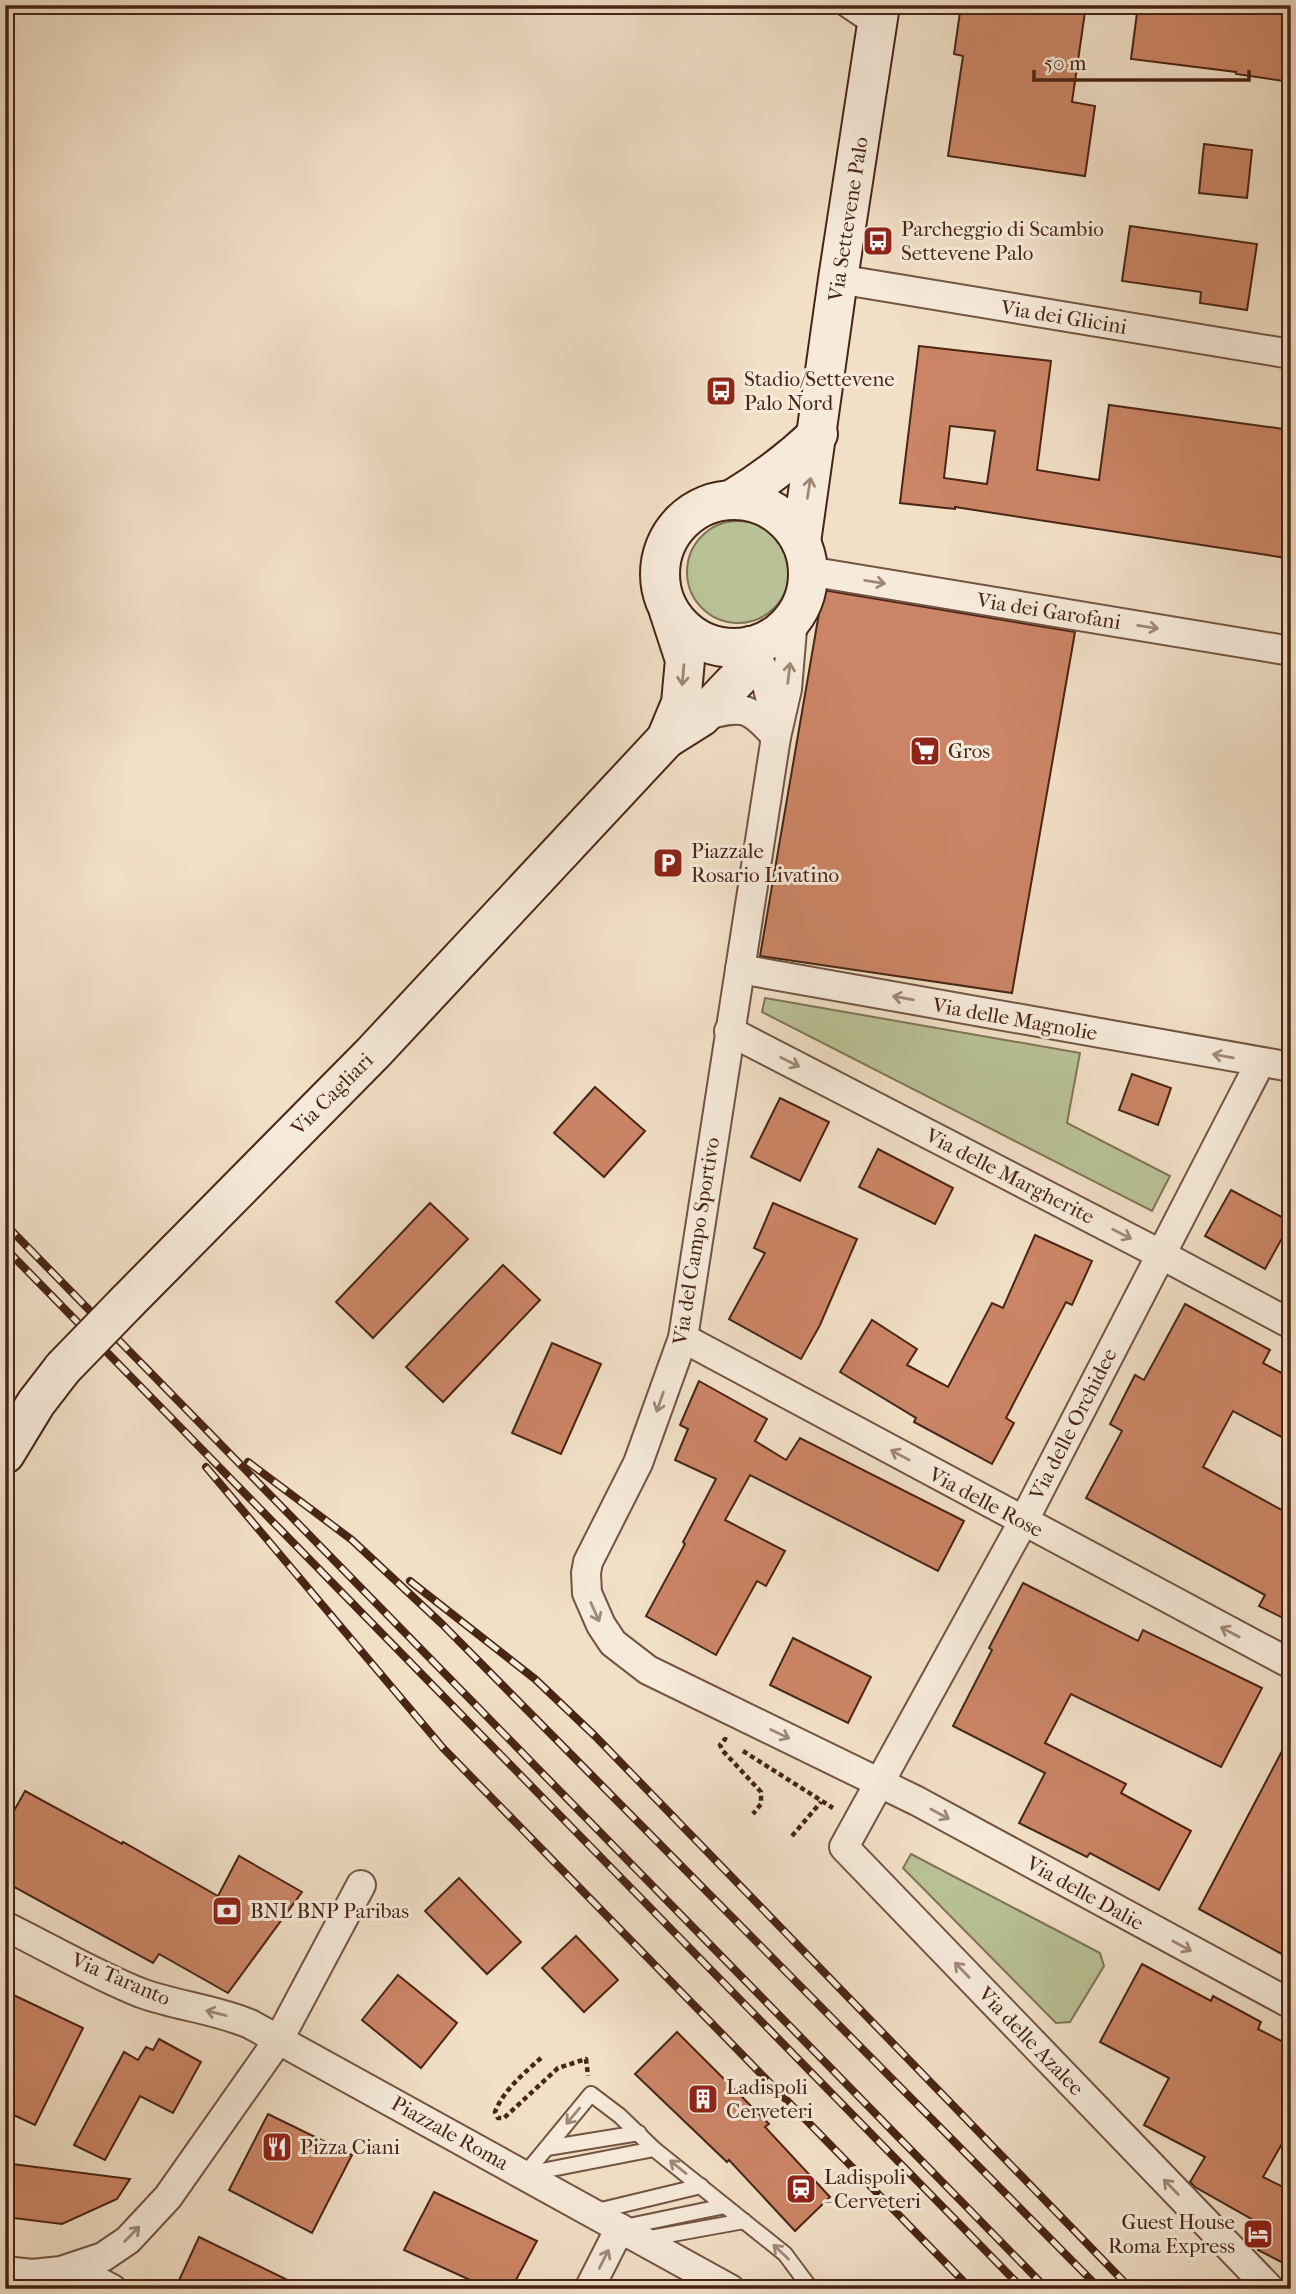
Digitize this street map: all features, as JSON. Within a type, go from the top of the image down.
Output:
[{"type":"street","name":"Via Settevene Palo","points":[[804,557],[838,279],[878,18]]},
{"type":"street","name":"Via dei Glicini","points":[[838,279],[1291,354]]},
{"type":"street","points":[[731,500],[762,482],[818,434]]},
{"type":"street","points":[[731,500],[753,502],[772,511],[789,524],[804,557],[805,596],[793,618],[781,631],[750,646],[727,648],[704,642],[684,629],[669,611],[661,591],[661,556],[668,539],[679,524],[694,511],[712,503],[731,500]]},
{"type":"street","name":"Via dei Garofani","points":[[804,557],[1291,650]]},
{"type":"street","name":"Via Cagliari","points":[[666,739],[681,703],[685,660],[669,611]]},
{"type":"street","name":"Via del Campo Sportivo","points":[[793,618],[787,689],[777,732],[729,1031],[683,1338],[638,1463],[588,1562],[586,1583],[590,1602],[607,1634],[638,1664],[879,1782]]},
{"type":"street","name":"Via Cagliari","points":[[5,1454],[36,1403],[62,1368],[373,1053],[666,739],[701,717],[744,671],[750,646]]},
{"type":"street","name":"Via del Campo Sportivo","points":[[750,646],[763,669],[777,732]]},
{"type":"street","points":[[701,717],[726,710],[745,710],[777,732]]},
{"type":"street","name":"Via delle Magnolie","points":[[740,968],[1291,1067]]},
{"type":"street","name":"Via delle Margherite","points":[[729,1031],[1291,1324]]},
{"type":"street","name":"Via delle Orchidee","points":[[879,1782],[1023,1522],[1260,1063]]},
{"type":"street","name":"Via delle Rose","points":[[683,1338],[1291,1664]]},
{"type":"street","name":"Via delle Azalee","points":[[879,1782],[844,1847],[1270,2289]]},
{"type":"street","name":"Via delle Dalie","points":[[879,1782],[1291,2004]]},
{"type":"street","points":[[5,2271],[32,2274],[74,2269],[103,2257],[128,2240],[168,2197],[279,2039],[361,1885]]},
{"type":"street","name":"Via Taranto","points":[[5,1926],[141,1993],[237,2018],[279,2039]]},
{"type":"street","name":"Piazzale Roma","points":[[279,2039],[730,2289]]},
{"type":"street","points":[[589,2289],[630,2234]]},
{"type":"street","points":[[74,2269],[112,2289]]},
{"type":"lane","points":[[839,5],[878,18]]},
{"type":"lane","points":[[525,2174],[591,2094],[639,2133],[654,2149],[785,2254],[811,2289]]},
{"type":"lane","points":[[547,2148],[639,2133]]},
{"type":"lane","points":[[525,2174],[654,2149]]},
{"type":"lane","points":[[592,2212],[701,2186]]},
{"type":"lane","points":[[630,2234],[725,2206]]},
{"type":"lane","points":[[630,2234],[744,2221]]},
{"type":"path","points":[[753,1814],[761,1804],[761,1792],[723,1751],[720,1745],[725,1739],[858,1822]]},
{"type":"path","points":[[792,1836],[822,1802]]},
{"type":"path","points":[[541,2058],[522,2074],[498,2105],[495,2112],[498,2118],[504,2118],[558,2068],[586,2059]]},
{"type":"green space","points":[[738,521],[757,525],[774,536],[785,553],[789,572],[785,591],[774,608],[757,619],[738,623],[719,619],[702,608],[691,591],[687,572],[691,553],[702,536],[719,525]]},
{"type":"green space","points":[[765,998],[1080,1053],[1067,1123],[1170,1176],[1152,1211],[762,1012]]},
{"type":"green space","points":[[911,1854],[1100,1953],[1104,1966],[1070,2022],[1056,2023],[903,1868]]},
{"type":"building","points":[[961,5],[1086,5],[1072,102],[1095,106],[1085,176],[948,156],[963,56],[954,54]]},
{"type":"building","points":[[1138,5],[1291,5],[1291,82],[1131,59]]},
{"type":"building","points":[[1204,144],[1252,150],[1247,198],[1199,193]]},
{"type":"building","points":[[1130,226],[1257,244],[1247,310],[1200,303],[1201,292],[1122,281]]},
{"type":"building","points":[[919,346],[1051,361],[1037,470],[1099,480],[1109,405],[1291,430],[1291,527],[1286,558],[955,507],[900,503]],"holes":[[[950,426],[995,431],[987,484],[944,478]]]},
{"type":"building","name":"Gros","points":[[823,590],[1075,632],[1012,993],[760,956]]},
{"type":"building","points":[[1132,1074],[1171,1088],[1158,1125],[1119,1110]]},
{"type":"building","points":[[595,1087],[645,1131],[604,1177],[554,1133]]},
{"type":"building","points":[[780,1098],[829,1122],[800,1181],[751,1157]]},
{"type":"building","points":[[878,1149],[953,1188],[935,1224],[859,1187]]},
{"type":"building","points":[[1231,1190],[1291,1222],[1265,1269],[1205,1236]]},
{"type":"building","points":[[430,1203],[468,1239],[373,1338],[336,1302]]},
{"type":"building","points":[[773,1203],[857,1239],[820,1325],[801,1359],[729,1319],[765,1253],[754,1248]]},
{"type":"building","points":[[1035,1235],[1092,1261],[1072,1305],[1066,1302],[1006,1418],[1014,1423],[992,1464],[914,1422],[916,1418],[840,1372],[872,1320],[917,1349],[907,1365],[948,1387],[992,1303],[1003,1308]]},
{"type":"building","points":[[503,1265],[540,1300],[443,1402],[406,1367]]},
{"type":"building","points":[[1185,1304],[1270,1350],[1263,1363],[1291,1378],[1291,1442],[1233,1411],[1203,1467],[1291,1515],[1291,1622],[1259,1606],[1265,1595],[1086,1498],[1122,1431],[1110,1424],[1135,1375],[1144,1380]]},
{"type":"building","points":[[552,1343],[601,1364],[561,1454],[512,1433]]},
{"type":"building","points":[[699,1381],[767,1419],[755,1441],[786,1460],[800,1438],[964,1521],[938,1571],[750,1475],[725,1520],[785,1551],[766,1586],[757,1581],[716,1655],[646,1616],[716,1479],[675,1460],[688,1429],[680,1425]]},
{"type":"building","points":[[1023,1583],[1138,1641],[1143,1630],[1262,1688],[1221,1767],[1071,1694],[1045,1743],[1126,1784],[1121,1793],[1191,1831],[1159,1890],[1090,1853],[1087,1857],[1019,1823],[1045,1773],[953,1726]]},
{"type":"building","points":[[793,1638],[871,1677],[848,1723],[770,1685]]},
{"type":"building","points":[[1291,1734],[1291,1959],[1199,1909]]},
{"type":"building","points":[[25,1791],[218,1896],[239,1856],[302,1892],[228,1993],[159,1954],[153,1963],[5,1882],[5,1827]]},
{"type":"building","points":[[459,1878],[521,1942],[487,1974],[425,1911]]},
{"type":"building","points":[[576,1936],[618,1980],[584,2012],[542,1968]]},
{"type":"building","points":[[1142,1964],[1211,2001],[1213,1996],[1261,2022],[1258,2029],[1291,2046],[1291,2128],[1263,2177],[1289,2190],[1291,2187],[1291,2267],[1258,2250],[1269,2229],[1190,2182],[1205,2157],[1144,2125],[1169,2078],[1100,2042]]},
{"type":"building","points":[[398,1975],[457,2023],[421,2068],[362,2020]]},
{"type":"building","points":[[5,1991],[83,2028],[35,2125],[5,2111]]},
{"type":"building","name":"Ladispoli Cerveteri","points":[[677,2032],[769,2124],[765,2127],[830,2197],[795,2231],[729,2160],[727,2162],[635,2074]]},
{"type":"building","points":[[159,2039],[201,2062],[173,2113],[140,2096],[105,2160],[74,2145],[124,2052],[138,2060],[146,2047],[153,2050]]},
{"type":"building","points":[[268,2114],[352,2155],[312,2233],[229,2190]]},
{"type":"building","points":[[12,2164],[130,2179],[117,2199],[62,2224],[5,2217]]},
{"type":"building","points":[[434,2192],[537,2241],[511,2289],[490,2289],[404,2250]]},
{"type":"building","points":[[199,2237],[306,2289],[175,2289]]},
{"type":"railway","points":[[5,1224],[1047,2289]]},
{"type":"railway","points":[[5,1248],[1023,2289]]},
{"type":"railway","points":[[248,1462],[352,1540],[442,1624],[1100,2289]]},
{"type":"railway","points":[[206,1467],[443,1748],[971,2289]]},
{"type":"railway","points":[[410,1581],[535,1679],[595,1736],[1131,2289]]},
{"type":"place","name":"Parcheggio di Scambio Settevene Palo","points":[[878,241]]},
{"type":"place","name":"Stadio/Settevene Palo Nord","points":[[721,391]]},
{"type":"place","name":"Gros","points":[[925,751]]},
{"type":"place","name":"Piazzale Rosario Livatino","points":[[668,863]]},
{"type":"place","name":"BNL BNP Paribas","points":[[227,1911]]},
{"type":"place","name":"Ladispoli Cerveteri","points":[[703,2099]]},
{"type":"place","name":"Pizza Ciani","points":[[277,2147]]},
{"type":"place","name":"Ladispoli - Cerveteri","points":[[801,2189]]},
{"type":"place","name":"Guest House Roma Express","points":[[1258,2234]]}]
